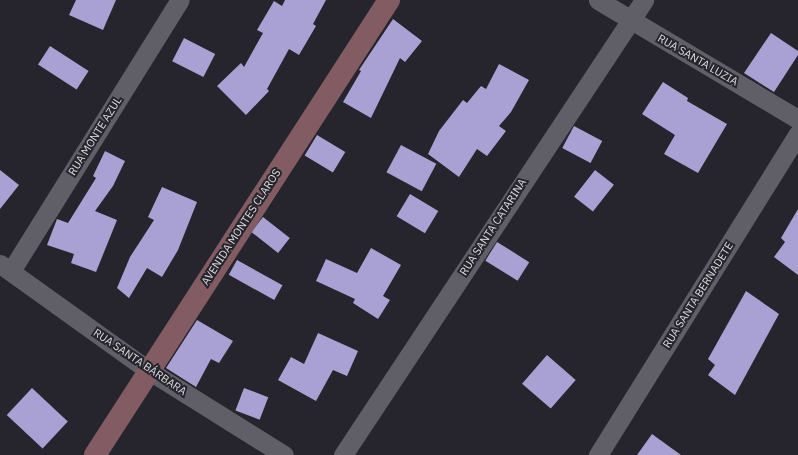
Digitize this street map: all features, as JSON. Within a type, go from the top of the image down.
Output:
[{"type":"street","name":"RUA MONTE AZUL","points":[[5,268],[180,0]]},
{"type":"street","name":"AVENIDA MONTES CLAROS","points":[[95,455],[148,370],[389,0]]},
{"type":"street","name":"RUA SANTA LUZIA","points":[[598,0],[629,20],[798,119]]},
{"type":"street","name":"RUA SANTA CATARINA","points":[[343,455],[629,20],[644,0]]},
{"type":"street","name":"RUA SANTA BERNADETE","points":[[598,455],[798,134]]},
{"type":"street","name":"RUA SANTA BÁRBARA","points":[[5,268],[148,370],[284,455]]},
{"type":"building","points":[[76,0],[116,0],[103,30],[69,15]]},
{"type":"building","points":[[285,0],[326,0],[313,24],[316,26],[299,55],[289,49],[267,89],[269,91],[246,115],[217,86],[241,63],[244,67],[263,33],[257,30],[274,1],[282,6]]},
{"type":"building","points":[[393,19],[422,41],[405,62],[400,58],[371,118],[343,102],[361,71],[359,70]]},
{"type":"building","points":[[771,33],[798,51],[798,55],[774,92],[744,73]]},
{"type":"building","points":[[184,38],[215,54],[203,77],[172,61]]},
{"type":"building","points":[[50,46],[89,71],[77,90],[38,64]]},
{"type":"building","points":[[499,64],[529,80],[511,112],[499,126],[506,131],[487,156],[477,149],[459,177],[428,154],[439,131],[463,100],[467,103],[481,86],[486,89]]},
{"type":"building","points":[[663,82],[688,98],[687,101],[727,124],[698,173],[664,154],[675,135],[642,114]]},
{"type":"building","points":[[574,126],[602,141],[591,163],[562,148]]},
{"type":"building","points":[[317,135],[345,152],[333,173],[305,156]]},
{"type":"building","points":[[401,145],[436,164],[422,191],[386,172]]},
{"type":"building","points":[[105,151],[125,161],[113,186],[95,211],[117,220],[96,272],[71,263],[74,254],[47,245],[57,219],[68,223],[96,178],[93,176]]},
{"type":"building","points":[[0,170],[19,185],[0,209]]},
{"type":"building","points":[[595,170],[614,185],[593,212],[574,197]]},
{"type":"building","points":[[162,187],[197,202],[178,250],[162,277],[147,268],[129,298],[117,288],[130,257],[154,220],[148,217]]},
{"type":"building","points":[[410,194],[438,211],[425,233],[397,216]]},
{"type":"building","points":[[798,209],[798,275],[774,257],[785,242],[781,238]]},
{"type":"building","points":[[263,217],[290,238],[278,253],[251,232]]},
{"type":"building","points":[[497,242],[529,262],[518,281],[485,261]]},
{"type":"building","points":[[371,248],[401,265],[383,296],[390,300],[378,319],[353,303],[355,299],[316,281],[326,259],[357,273]]},
{"type":"building","points":[[237,260],[282,285],[274,300],[229,275]]},
{"type":"building","points":[[746,291],[779,314],[735,395],[708,375],[715,365],[708,359]]},
{"type":"building","points":[[197,320],[233,341],[219,363],[211,359],[196,387],[166,368]]},
{"type":"building","points":[[318,333],[358,351],[347,376],[333,370],[316,401],[278,380],[291,357],[304,364]]},
{"type":"building","points":[[547,355],[576,380],[551,409],[522,384]]},
{"type":"building","points":[[32,388],[68,421],[43,448],[7,415]]},
{"type":"building","points":[[244,388],[268,397],[260,420],[235,410]]},
{"type":"building","points":[[652,434],[681,455],[637,455]]}]
